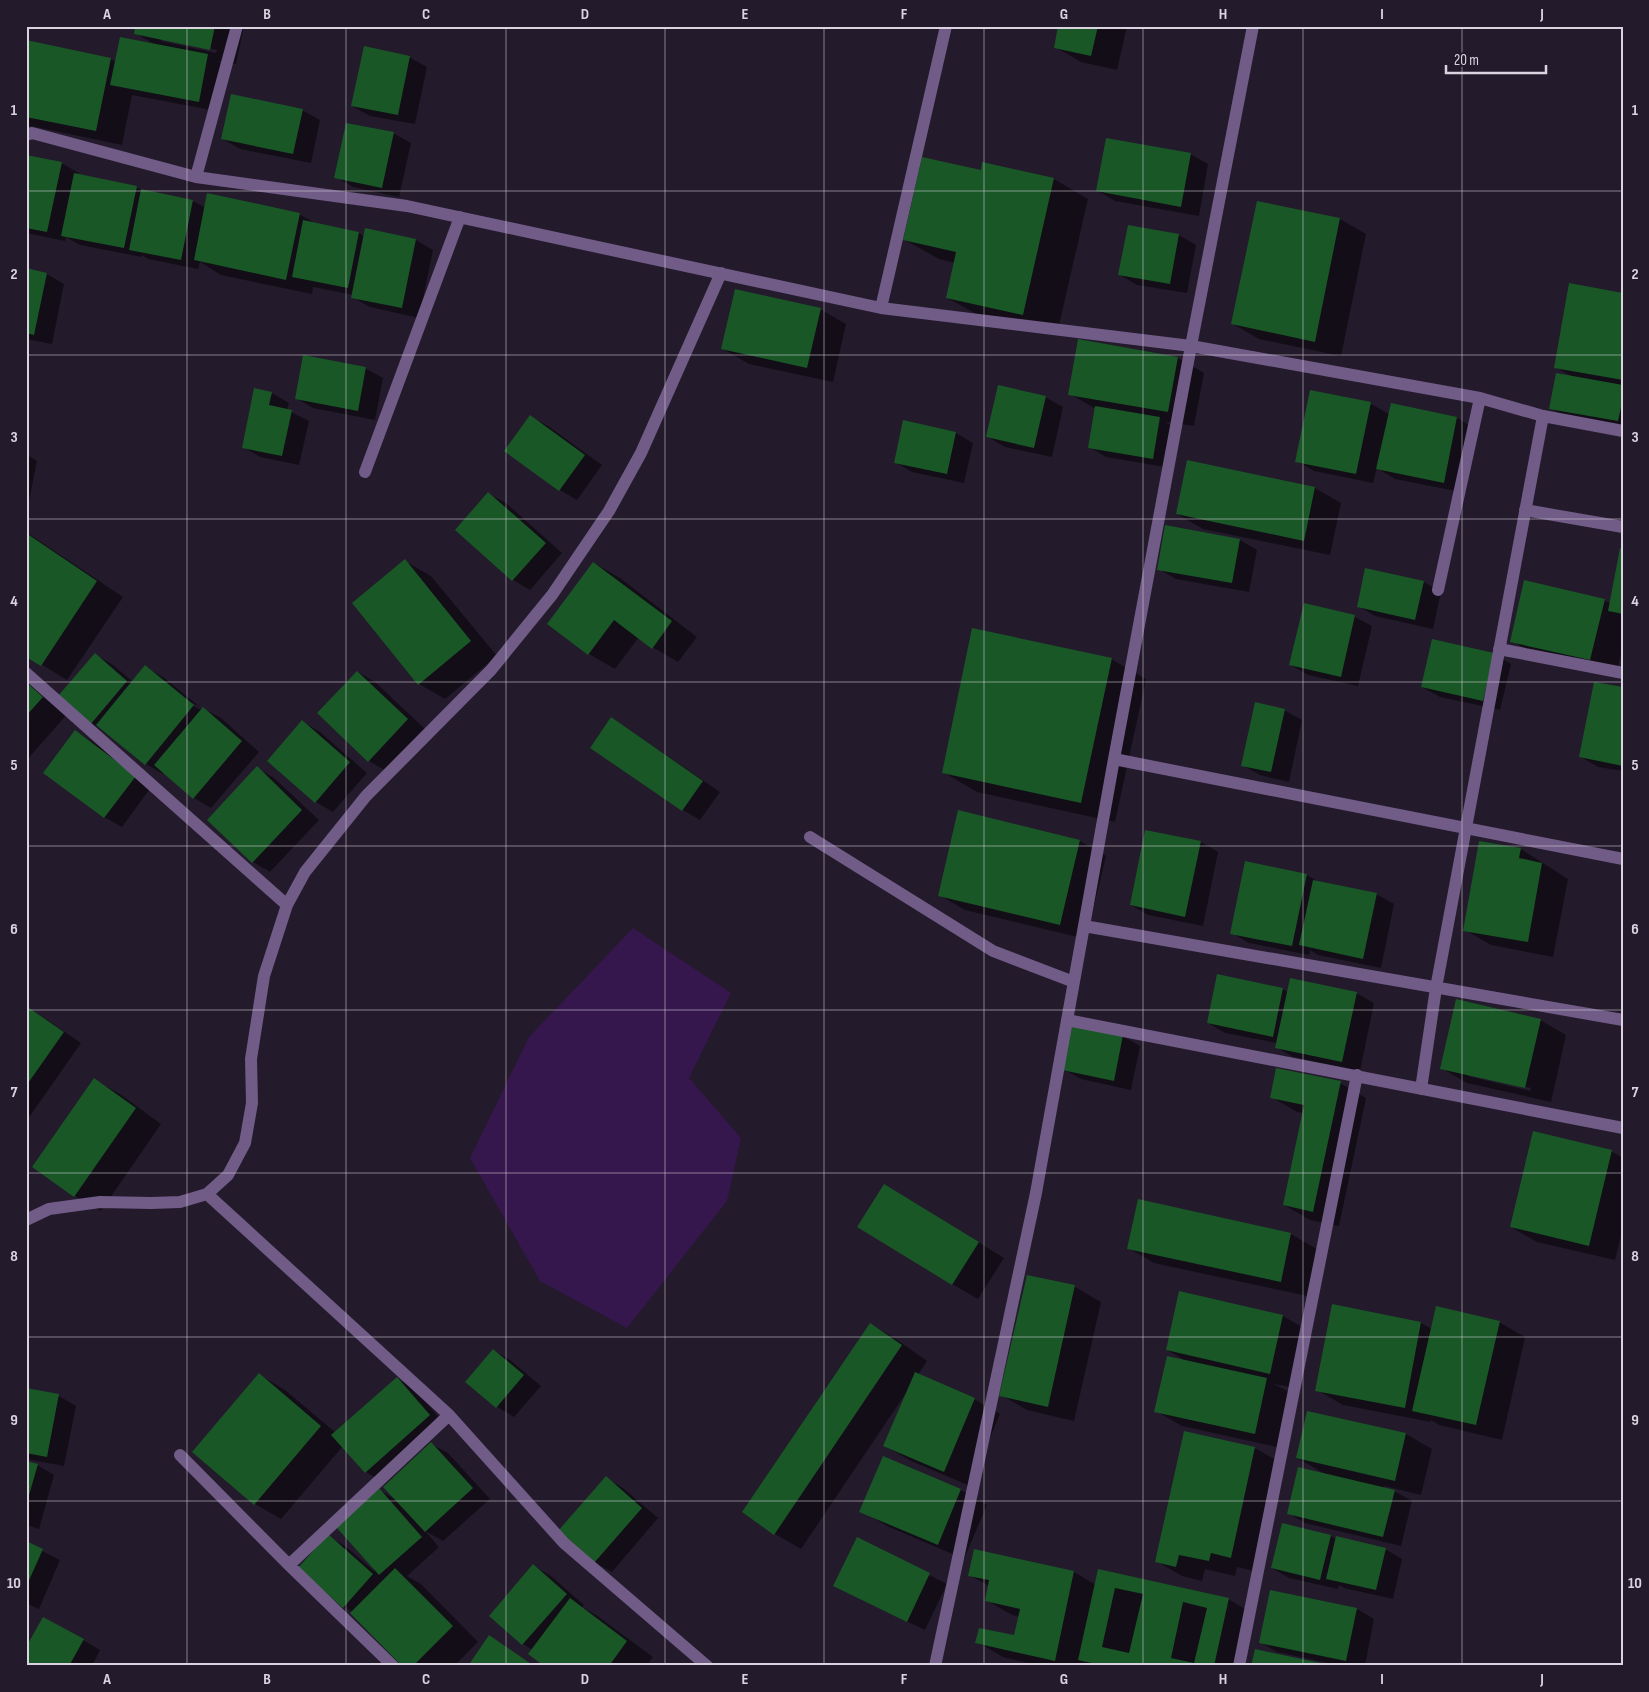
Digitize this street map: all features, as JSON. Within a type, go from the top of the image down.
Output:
[{"type":"street","points":[[196,177],[236,26]]},
{"type":"street","points":[[881,308],[946,26]]},
{"type":"street","points":[[935,1666],[1036,1193],[1190,346],[1253,26]]},
{"type":"street","points":[[26,135],[32,133],[196,177],[407,206],[881,308],[1190,346],[1480,398],[1542,416],[1623,431]]},
{"type":"street","points":[[365,472],[460,217]]},
{"type":"street","points":[[26,1220],[49,1209],[91,1203],[180,1202],[207,1194],[228,1175],[245,1143],[252,1104],[251,1059],[264,976],[287,905],[305,872],[366,796],[491,670],[552,595],[609,511],[641,454],[721,273]]},
{"type":"street","points":[[1438,590],[1480,398]]},
{"type":"street","points":[[1421,1089],[1436,988],[1542,416]]},
{"type":"street","points":[[1525,510],[1623,528]]},
{"type":"street","points":[[1499,649],[1623,674]]},
{"type":"street","points":[[26,673],[287,905]]},
{"type":"street","points":[[1114,759],[1623,859]]},
{"type":"street","points":[[810,836],[993,952],[1074,982]]},
{"type":"street","points":[[1084,926],[1623,1020]]},
{"type":"street","points":[[1067,1020],[1623,1128]]},
{"type":"street","points":[[1239,1666],[1357,1075]]},
{"type":"street","points":[[207,1194],[449,1415],[564,1543],[707,1666]]},
{"type":"street","points":[[289,1565],[449,1415]]},
{"type":"street","points":[[180,1455],[393,1666]]},
{"type":"shaded area","points":[[633,928],[731,993],[689,1078],[741,1138],[727,1201],[627,1328],[540,1281],[470,1158],[529,1037]]},
{"type":"building","points":[[135,26],[215,26],[210,50],[134,34]]},
{"type":"building","points":[[1058,26],[1098,26],[1091,56],[1054,48]]},
{"type":"building","points":[[120,37],[208,54],[199,102],[110,85]]},
{"type":"building","points":[[26,40],[111,58],[96,131],[26,117]]},
{"type":"building","points":[[364,46],[410,56],[398,115],[351,106]]},
{"type":"building","points":[[231,94],[303,109],[293,154],[221,139]]},
{"type":"building","points":[[346,123],[394,132],[382,188],[334,178]]},
{"type":"building","points":[[1106,138],[1191,153],[1181,207],[1096,191]]},
{"type":"building","points":[[26,155],[62,162],[47,232],[26,228]]},
{"type":"building","points":[[922,157],[981,170],[982,162],[1054,178],[1023,315],[946,298],[956,252],[903,240]]},
{"type":"building","points":[[74,173],[137,186],[124,248],[61,236]]},
{"type":"building","points":[[141,189],[193,200],[181,260],[129,250]]},
{"type":"building","points":[[207,193],[300,213],[286,280],[194,260]]},
{"type":"building","points":[[1257,201],[1340,218],[1315,342],[1231,324]]},
{"type":"building","points":[[303,220],[359,232],[348,288],[292,277]]},
{"type":"building","points":[[1128,225],[1179,234],[1170,284],[1118,275]]},
{"type":"building","points":[[365,228],[416,239],[402,308],[351,298]]},
{"type":"building","points":[[26,268],[47,273],[34,335],[26,333]]},
{"type":"building","points":[[1569,283],[1623,293],[1623,380],[1554,368]]},
{"type":"building","points":[[735,289],[821,308],[807,368],[721,349]]},
{"type":"building","points":[[1078,339],[1178,357],[1168,412],[1068,395]]},
{"type":"building","points":[[303,355],[366,367],[358,411],[295,399]]},
{"type":"building","points":[[1556,373],[1623,385],[1623,398],[1618,421],[1549,409]]},
{"type":"building","points":[[998,385],[1046,396],[1034,448],[986,437]]},
{"type":"building","points":[[254,388],[272,392],[269,405],[292,410],[282,456],[242,448]]},
{"type":"building","points":[[1310,390],[1371,402],[1356,474],[1295,462]]},
{"type":"building","points":[[1391,403],[1457,417],[1444,483],[1376,469]]},
{"type":"building","points":[[1095,406],[1160,417],[1153,459],[1088,448]]},
{"type":"building","points":[[530,415],[585,455],[559,491],[504,451]]},
{"type":"building","points":[[903,420],[956,432],[947,474],[894,463]]},
{"type":"building","points":[[1187,460],[1315,487],[1304,541],[1176,514]]},
{"type":"building","points":[[488,492],[546,543],[512,581],[455,530]]},
{"type":"building","points":[[1165,525],[1240,539],[1232,583],[1157,570]]},
{"type":"building","points":[[26,533],[97,581],[41,666],[26,657]]},
{"type":"building","points":[[1620,548],[1623,548],[1623,614],[1608,611]]},
{"type":"building","points":[[405,559],[471,641],[418,685],[352,603]]},
{"type":"building","points":[[593,562],[672,621],[652,649],[614,620],[588,655],[547,624]]},
{"type":"building","points":[[1365,568],[1424,581],[1415,620],[1357,607]]},
{"type":"building","points":[[1524,580],[1605,599],[1590,660],[1510,642]]},
{"type":"building","points":[[1304,603],[1355,615],[1341,677],[1289,665]]},
{"type":"building","points":[[972,628],[1112,658],[1081,803],[942,773]]},
{"type":"building","points":[[1432,639],[1494,653],[1483,701],[1421,687]]},
{"type":"building","points":[[95,653],[127,681],[90,725],[58,696]]},
{"type":"building","points":[[145,665],[194,705],[145,765],[96,725]]},
{"type":"building","points":[[357,671],[408,719],[368,762],[317,713]]},
{"type":"building","points":[[26,682],[43,697],[26,716]]},
{"type":"building","points":[[1594,682],[1623,687],[1623,766],[1579,757]]},
{"type":"building","points":[[1255,702],[1285,709],[1271,772],[1241,766]]},
{"type":"building","points":[[203,707],[242,741],[193,799],[154,765]]},
{"type":"building","points":[[611,717],[703,781],[682,811],[590,748]]},
{"type":"building","points":[[302,720],[350,762],[315,803],[267,761]]},
{"type":"building","points":[[75,730],[136,776],[104,818],[43,773]]},
{"type":"building","points":[[257,766],[302,810],[252,863],[207,820]]},
{"type":"building","points":[[958,810],[1080,840],[1060,925],[938,896]]},
{"type":"building","points":[[1145,830],[1201,841],[1185,917],[1130,905]]},
{"type":"building","points":[[1479,841],[1521,848],[1519,858],[1542,863],[1528,942],[1463,931]]},
{"type":"building","points":[[1245,861],[1307,874],[1292,946],[1230,934]]},
{"type":"building","points":[[1313,880],[1377,893],[1363,959],[1299,945]]},
{"type":"building","points":[[1217,974],[1283,988],[1273,1037],[1207,1023]]},
{"type":"building","points":[[1290,978],[1357,992],[1342,1062],[1275,1048]]},
{"type":"building","points":[[1456,999],[1541,1019],[1525,1088],[1440,1069]]},
{"type":"building","points":[[29,1008],[64,1032],[26,1086],[26,1011]]},
{"type":"building","points":[[1072,1024],[1123,1035],[1114,1081],[1062,1070]]},
{"type":"building","points":[[1276,1068],[1341,1081],[1313,1212],[1283,1205],[1304,1105],[1270,1098]]},
{"type":"building","points":[[94,1078],[136,1108],[74,1197],[32,1167]]},
{"type":"building","points":[[1533,1131],[1612,1150],[1589,1246],[1510,1227]]},
{"type":"building","points":[[884,1184],[979,1242],[952,1285],[857,1227]]},
{"type":"building","points":[[1138,1199],[1291,1233],[1281,1282],[1127,1249]]},
{"type":"building","points":[[1027,1275],[1075,1285],[1048,1407],[999,1396]]},
{"type":"building","points":[[1179,1291],[1283,1315],[1270,1374],[1166,1350]]},
{"type":"building","points":[[1332,1304],[1421,1322],[1405,1408],[1315,1391]]},
{"type":"building","points":[[1436,1306],[1500,1321],[1476,1425],[1412,1411]]},
{"type":"building","points":[[870,1323],[902,1345],[774,1535],[742,1512]]},
{"type":"building","points":[[493,1349],[524,1375],[496,1408],[465,1382]]},
{"type":"building","points":[[1167,1356],[1267,1378],[1255,1434],[1154,1412]]},
{"type":"building","points":[[915,1372],[975,1398],[944,1472],[883,1446]]},
{"type":"building","points":[[259,1373],[321,1426],[254,1505],[192,1452]]},
{"type":"building","points":[[397,1377],[430,1415],[365,1473],[331,1435]]},
{"type":"building","points":[[26,1388],[59,1394],[47,1457],[26,1453]]},
{"type":"building","points":[[1307,1411],[1406,1433],[1395,1481],[1296,1458]]},
{"type":"building","points":[[1184,1431],[1255,1447],[1231,1558],[1211,1553],[1209,1561],[1179,1555],[1176,1567],[1155,1562]]},
{"type":"building","points":[[431,1442],[473,1488],[425,1532],[383,1487]]},
{"type":"building","points":[[883,1456],[961,1489],[938,1545],[859,1512]]},
{"type":"building","points":[[26,1461],[38,1464],[27,1502],[26,1502]]},
{"type":"building","points":[[1298,1467],[1395,1490],[1383,1537],[1287,1514]]},
{"type":"building","points":[[606,1476],[642,1508],[594,1563],[558,1531]]},
{"type":"building","points":[[379,1488],[422,1537],[379,1575],[336,1527]]},
{"type":"building","points":[[1282,1523],[1331,1535],[1320,1580],[1271,1568]]},
{"type":"building","points":[[328,1534],[373,1574],[343,1608],[298,1568]]},
{"type":"building","points":[[1336,1536],[1386,1548],[1376,1590],[1326,1579]]},
{"type":"building","points":[[857,1537],[930,1573],[907,1622],[833,1586]]},
{"type":"building","points":[[26,1541],[43,1549],[26,1587]]},
{"type":"building","points":[[974,1549],[1074,1571],[1055,1661],[975,1643],[979,1628],[1014,1635],[1020,1609],[985,1601],[989,1580],[968,1576]]},
{"type":"building","points":[[533,1564],[567,1594],[522,1645],[489,1616]]},
{"type":"building","points":[[395,1568],[453,1626],[413,1666],[402,1666],[350,1613]]},
{"type":"building","points":[[1098,1569],[1229,1598],[1214,1666],[1105,1666],[1078,1660]],"holes":[[[1115,1588],[1143,1594],[1129,1653],[1102,1647]],[[1183,1602],[1207,1608],[1194,1663],[1171,1658]]]},
{"type":"building","points":[[1270,1590],[1357,1608],[1346,1661],[1259,1643]]},
{"type":"building","points":[[570,1598],[627,1641],[609,1666],[544,1666],[528,1654]]},
{"type":"building","points":[[43,1617],[84,1639],[69,1666],[26,1666],[26,1647]]},
{"type":"building","points":[[489,1635],[534,1666],[468,1666]]},
{"type":"building","points":[[1255,1649],[1330,1665],[1330,1666],[1251,1666]]}]
